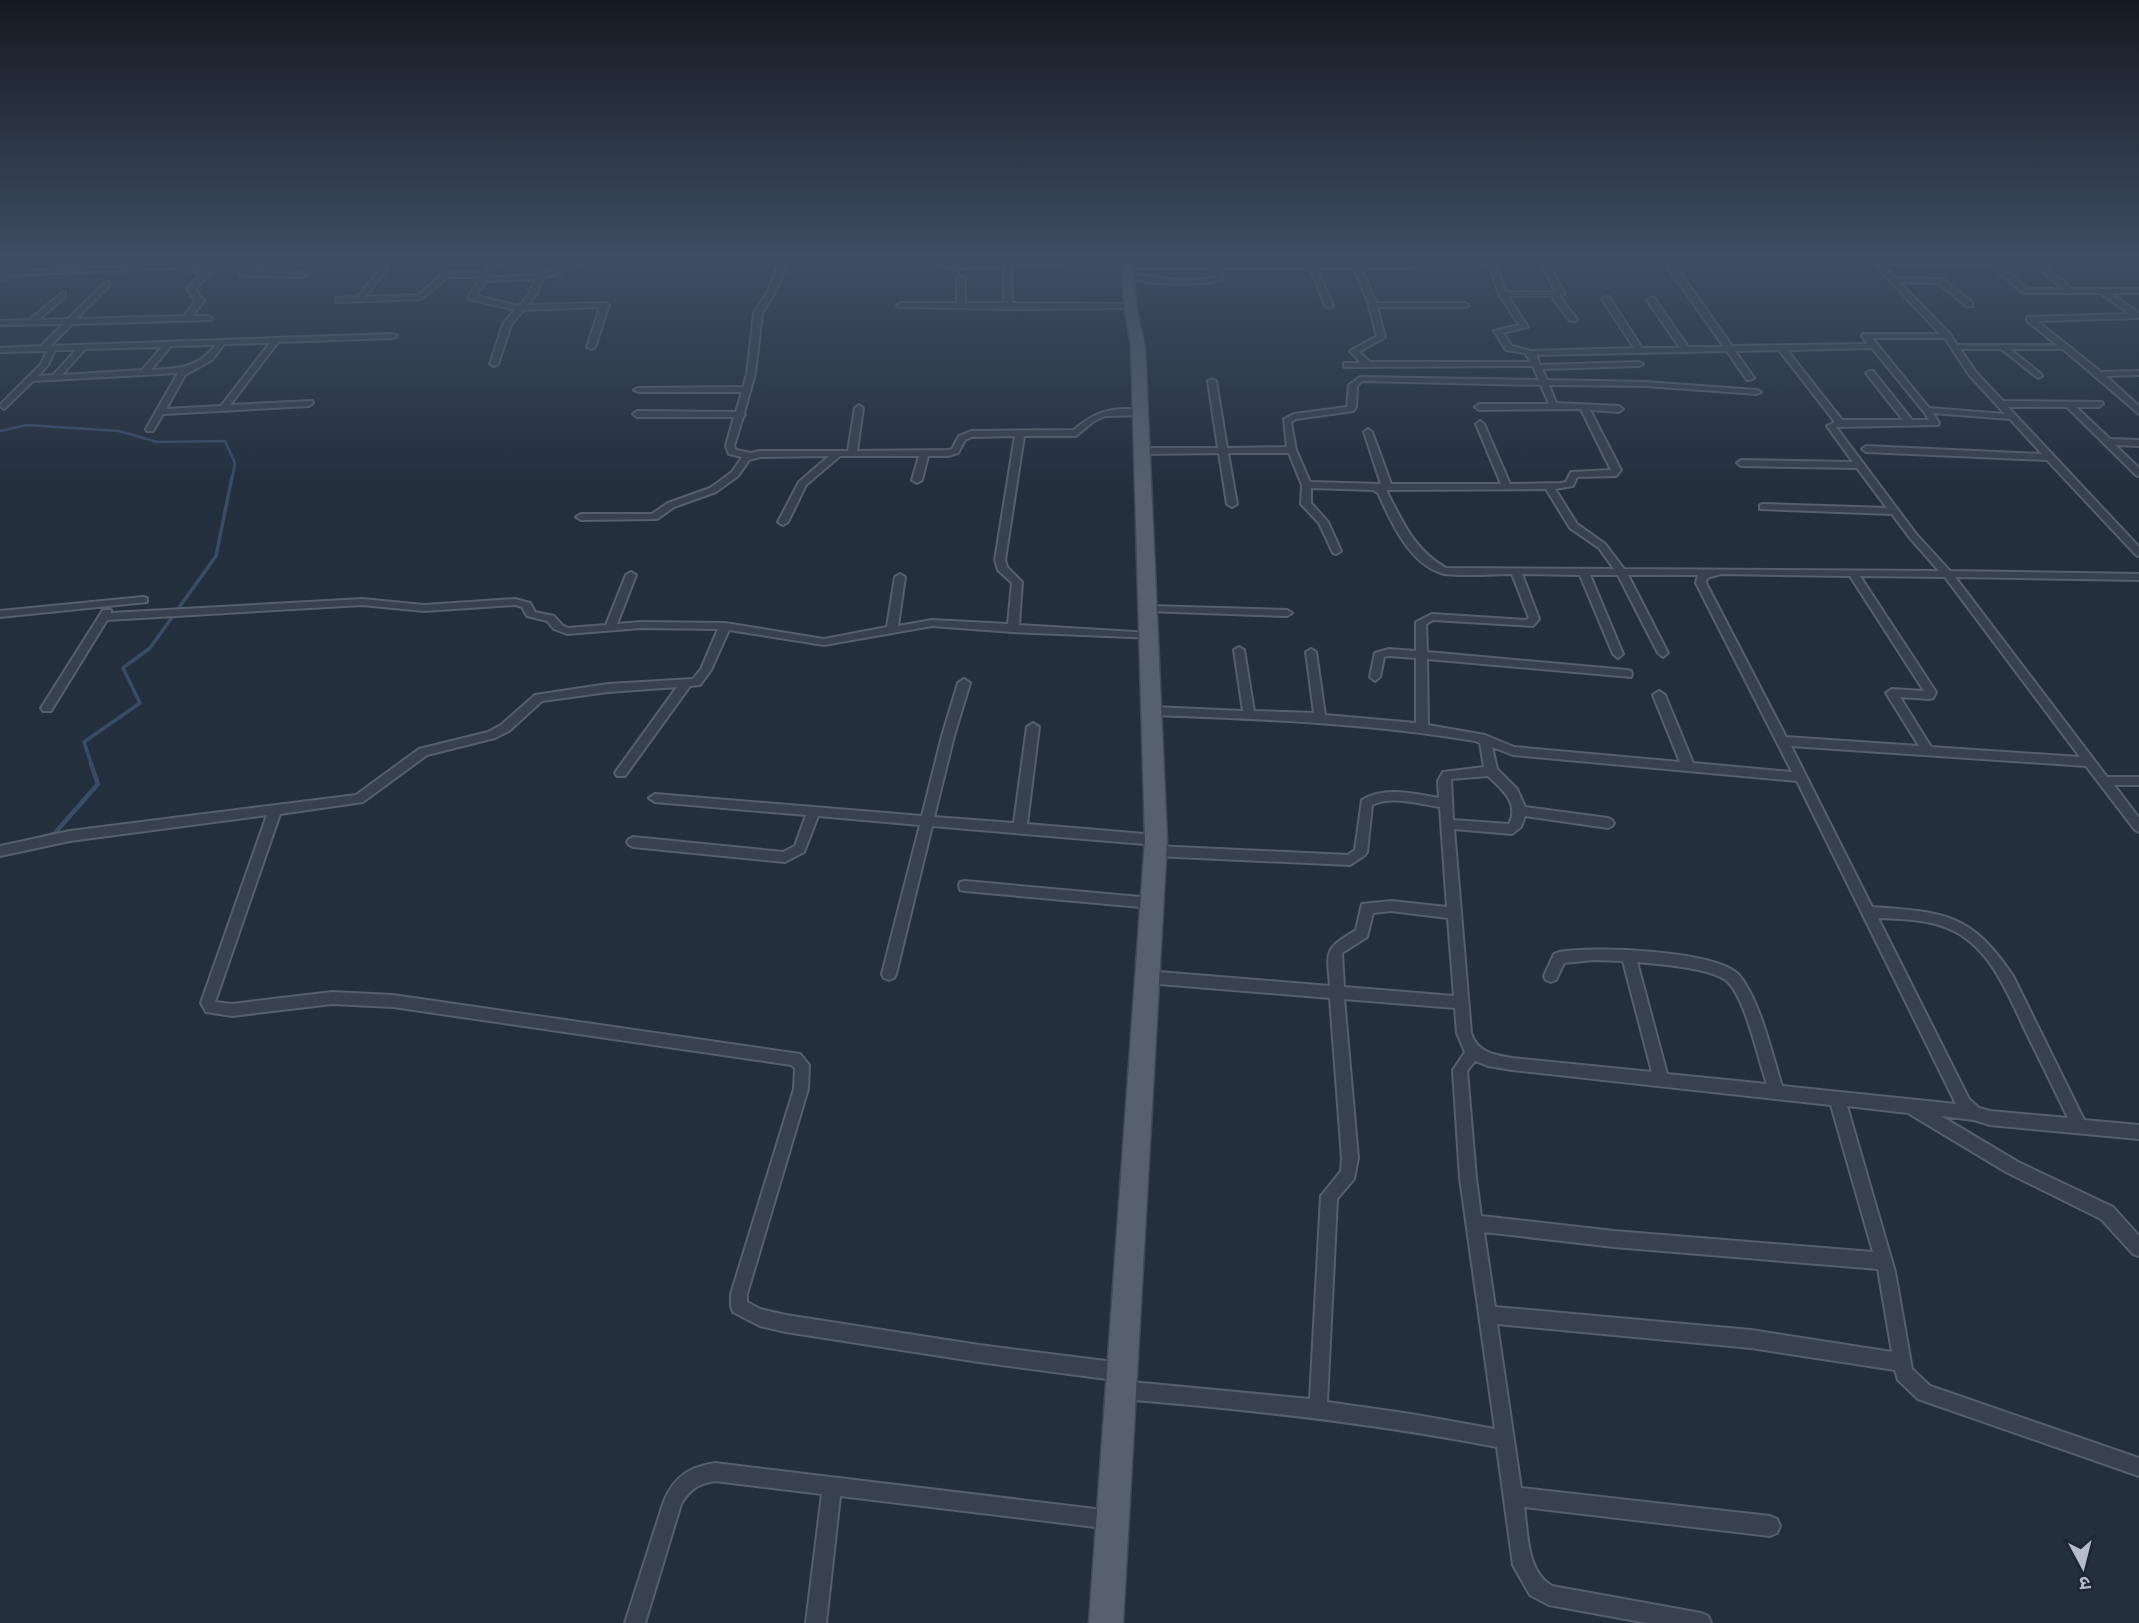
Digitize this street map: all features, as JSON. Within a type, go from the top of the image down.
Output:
[{"type":"main road","points":[[1106,1623],[1156,846],[1150,609],[1138,347],[1135,332]]},
{"type":"street","points":[[4,406],[47,360],[47,349],[61,332]]},
{"type":"street","points":[[495,364],[505,332]]},
{"type":"street","points":[[590,346],[595,332]]},
{"type":"street","points":[[755,332],[747,389],[731,451],[751,456],[955,451],[962,438],[971,435],[1076,433],[1091,419],[1104,414],[1140,412]]},
{"type":"street","points":[[1368,365],[1354,351],[1380,340],[1378,332]]},
{"type":"street","points":[[1498,332],[1509,348],[1530,353],[1634,348],[1871,346]]},
{"type":"street","points":[[1625,332],[1644,374]]},
{"type":"street","points":[[1673,332],[1685,348]]},
{"type":"street","points":[[1717,332],[1750,378]]},
{"type":"street","points":[[1943,332],[2000,404],[2139,553]]},
{"type":"street","points":[[2045,332],[2099,374],[2139,411]]},
{"type":"street","points":[[1947,336],[1866,335],[1871,346],[1928,411],[1935,423],[1830,426],[1893,511],[1949,576],[2139,827]]},
{"type":"street","points":[[0,350],[393,336]]},
{"type":"street","points":[[223,408],[275,341]]},
{"type":"street","points":[[31,379],[186,370],[205,361],[221,343]]},
{"type":"street","points":[[144,373],[168,345]]},
{"type":"street","points":[[1781,347],[1840,424]]},
{"type":"street","points":[[1954,347],[2064,347]]},
{"type":"street","points":[[56,377],[82,348]]},
{"type":"street","points":[[2004,348],[2038,376]]},
{"type":"street","points":[[1530,353],[1556,407]]},
{"type":"street","points":[[1347,365],[1639,364]]},
{"type":"street","points":[[150,429],[186,370]]},
{"type":"street","points":[[1870,373],[1910,423]]},
{"type":"street","points":[[2099,374],[2139,373]]},
{"type":"street","points":[[1336,551],[1323,522],[1306,504],[1307,485],[1292,450],[1287,421],[1294,417],[1350,409],[1356,380],[1544,382],[1757,391]]},
{"type":"street","points":[[1212,382],[1221,450],[1232,503]]},
{"type":"street","points":[[638,390],[747,389]]},
{"type":"street","points":[[161,412],[309,403]]},
{"type":"street","points":[[2000,404],[2099,404]]},
{"type":"street","points":[[2069,404],[2139,473]]},
{"type":"street","points":[[1479,407],[1619,409]]},
{"type":"street","points":[[852,454],[859,408]]},
{"type":"street","points":[[1307,485],[1549,486],[1570,484],[1574,474],[1615,472],[1585,408]]},
{"type":"street","points":[[1928,411],[2012,417]]},
{"type":"street","points":[[637,414],[741,415]]},
{"type":"street","points":[[1479,424],[1507,486]]},
{"type":"street","points":[[1368,432],[1387,487]]},
{"type":"street","points":[[1013,629],[1017,582],[1002,568],[1000,560],[1020,433]]},
{"type":"street","points":[[2107,442],[2139,443]]},
{"type":"street","points":[[1866,449],[2049,457]]},
{"type":"street","points":[[1142,451],[1292,450]]},
{"type":"street","points":[[918,480],[924,453]]},
{"type":"street","points":[[783,522],[802,484],[836,455]]},
{"type":"street","points":[[581,517],[654,517],[671,505],[713,490],[730,478],[751,456]]},
{"type":"street","points":[[1741,463],[1857,465]]},
{"type":"street","points":[[1549,486],[1573,526],[1602,546],[1621,571],[1663,653]]},
{"type":"street","points":[[1375,487],[1382,491],[1409,545],[1434,566],[1456,573],[1621,571],[2139,577]]},
{"type":"street","points":[[1763,506],[1893,511]]},
{"type":"street","points":[[1584,571],[1618,654]]},
{"type":"street","points":[[1422,729],[1419,625],[1426,617],[1518,625],[1533,621],[1516,572]]},
{"type":"street","points":[[1709,572],[1702,576],[1701,583],[1964,1104],[1974,1113]]},
{"type":"street","points":[[1854,574],[1930,692],[1929,695],[1892,693],[1927,750]]},
{"type":"street","points":[[610,627],[631,575]]},
{"type":"street","points":[[892,631],[900,577]]},
{"type":"street","points":[[0,614],[143,600]]},
{"type":"street","points":[[104,617],[181,610],[362,602],[424,608],[515,602],[526,605],[531,614],[550,618],[561,629],[725,626],[824,642],[932,624],[1151,636]]},
{"type":"street","points":[[47,708],[112,603]]},
{"type":"street","points":[[1150,609],[1287,613]]},
{"type":"street","points":[[0,851],[70,836],[274,812],[359,799],[423,752],[491,736],[505,728],[539,698],[548,695],[686,684],[701,679],[725,626]]},
{"type":"street","points":[[1239,650],[1249,714]]},
{"type":"street","points":[[1311,652],[1320,718]]},
{"type":"street","points":[[1375,677],[1381,653],[1627,674]]},
{"type":"street","points":[[889,974],[964,683]]},
{"type":"street","points":[[621,773],[686,684]]},
{"type":"street","points":[[1659,695],[1688,766]]},
{"type":"street","points":[[1153,711],[1320,718],[1485,739],[1513,751],[1801,777]]},
{"type":"street","points":[[1020,828],[1033,727]]},
{"type":"street","points":[[1448,824],[1512,829],[1517,824],[1520,811],[1513,792],[1491,771],[1485,739]]},
{"type":"street","points":[[1782,741],[2090,762]]},
{"type":"street","points":[[1491,771],[1447,775],[1446,803],[1466,1042],[1479,1057],[1500,1062],[1662,1081],[2139,1132]]},
{"type":"street","points":[[2104,780],[2139,781]]},
{"type":"street","points":[[655,798],[1020,828],[1156,846],[1350,860],[1361,852],[1366,803],[1370,799],[1385,796],[1446,803]]},
{"type":"street","points":[[633,842],[785,857],[800,849],[814,811]]},
{"type":"street","points":[[1520,811],[1608,823]]},
{"type":"street","points":[[274,812],[208,1003],[211,1008],[232,1010],[303,999],[371,999],[795,1059],[802,1065],[801,1089],[739,1294],[739,1306],[748,1313],[1122,1381],[1224,1398],[1438,1426],[1506,1440]]},
{"type":"street","points":[[965,886],[1152,903]]},
{"type":"street","points":[[1318,1410],[1329,1196],[1348,1174],[1350,1158],[1334,955],[1337,949],[1362,933],[1367,908],[1391,906],[1455,913]]},
{"type":"street","points":[[1869,912],[1932,916],[1951,921],[1971,934],[1999,965],[2008,980],[2080,1127]]},
{"type":"street","points":[[1551,976],[1554,964],[1565,955],[1595,953],[1704,966],[1728,973],[1739,987],[1777,1093]]},
{"type":"street","points":[[1629,956],[1662,1081]]},
{"type":"street","points":[[1147,977],[1462,1003]]},
{"type":"street","points":[[1473,1052],[1460,1070],[1474,1223],[1523,1565],[1536,1588],[1549,1595],[1701,1623]]},
{"type":"street","points":[[1836,1099],[1884,1261],[1905,1374],[1924,1393],[2139,1467]]},
{"type":"street","points":[[1910,1106],[2012,1167],[2107,1213],[2139,1248]]},
{"type":"street","points":[[1474,1223],[1614,1239],[1884,1261]]},
{"type":"street","points":[[1487,1315],[1751,1339],[1901,1362]]},
{"type":"street","points":[[635,1623],[673,1501],[680,1486],[695,1475],[715,1472],[1113,1520]]},
{"type":"street","points":[[816,1623],[832,1487]]},
{"type":"street","points":[[1513,1496],[1770,1526]]},
{"type":"waterway","points":[[0,431],[27,425],[119,431],[157,442],[225,441],[235,463],[232,479]]},
{"type":"waterway","points":[[92,766],[84,742],[140,703],[123,668],[150,648],[216,556],[232,477]]},
{"type":"waterway","points":[[35,839],[54,834],[98,784],[91,764]]}]
